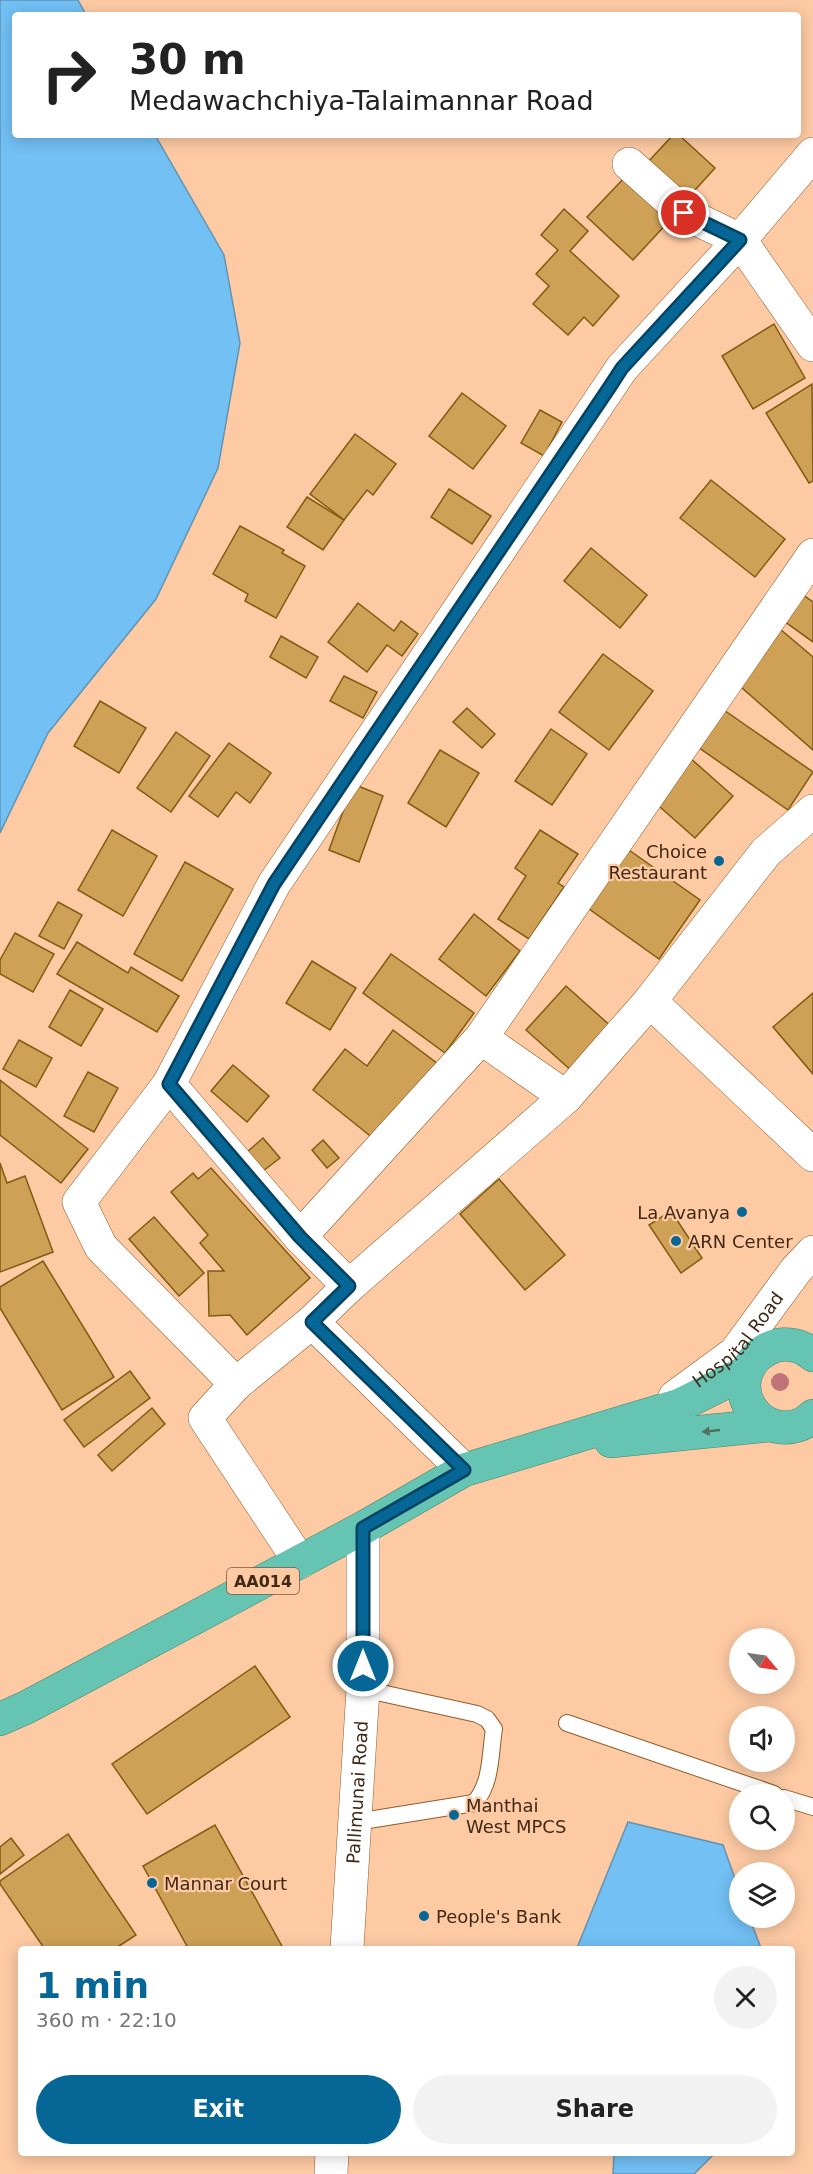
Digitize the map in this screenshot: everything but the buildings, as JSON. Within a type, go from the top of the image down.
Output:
[{"type":"highway","points":[[812,1419],[796,1427],[781,1428],[770,1425],[758,1418],[747,1403],[744,1389],[756,1360],[780,1345],[794,1345],[813,1355]]},
{"type":"highway","name":"AA014","points":[[0,1719],[27,1707],[300,1562],[464,1470],[680,1405],[756,1360]]},
{"type":"highway","name":"AA014","points":[[528,1449],[770,1425]]},
{"type":"street","points":[[236,1384],[101,1247],[79,1202],[169,1084],[274,884],[622,368],[740,240],[813,154]]},
{"type":"street","points":[[629,164],[684,213],[740,240],[813,345]]},
{"type":"street","points":[[300,1237],[481,1038],[813,555]]},
{"type":"street","points":[[300,1562],[205,1419],[236,1384],[312,1322],[349,1286],[567,1097],[650,1001],[766,852],[813,811]]},
{"type":"street","points":[[650,1001],[813,1155]]},
{"type":"street","points":[[481,1038],[567,1097]]},
{"type":"street","points":[[169,1084],[300,1237],[349,1286]]},
{"type":"street","name":"Hospital Road","points":[[648,1414],[688,1389],[735,1353],[796,1270],[813,1252]]},
{"type":"street","name":"Hospital Road","points":[[756,1360],[813,1269]]},
{"type":"street","points":[[312,1322],[464,1470]]},
{"type":"street","name":"Pallimunai Road","points":[[347,1946],[363,1689],[363,1528]]},
{"type":"street","points":[[331,2174],[332,2156]]},
{"type":"lane","points":[[356,1822],[474,1803],[483,1794],[486,1783],[494,1729],[487,1719],[477,1714],[363,1689]]},
{"type":"lane","points":[[567,1723],[745,1784]]},
{"type":"lane","points":[[795,1801],[813,1807]]},
{"type":"water","points":[[0,0],[78,0],[84,12],[12,12],[12,138],[157,138],[224,255],[240,343],[218,468],[156,599],[48,733],[0,833]]},
{"type":"water","points":[[628,1822],[723,1845],[729,1862],[729,1928],[753,1928],[760,1946],[578,1946]]},
{"type":"water","points":[[614,2156],[712,2156],[694,2174],[613,2174]]},
{"type":"place","name":"Choice Restaurant","points":[[719,861]]},
{"type":"place","name":"La Avanya","points":[[742,1212]]},
{"type":"place","name":"ARN Center","points":[[676,1241]]},
{"type":"place","name":"Manthai West MPCS","points":[[454,1815]]},
{"type":"place","name":"Mannar Court","points":[[152,1883]]},
{"type":"place","name":"People's Bank","points":[[424,1916]]},
{"type":"route","points":[[363,1666],[363,1528],[464,1470],[312,1322],[349,1286],[300,1237],[169,1084],[274,884],[622,368],[740,240],[684,213]]}]
